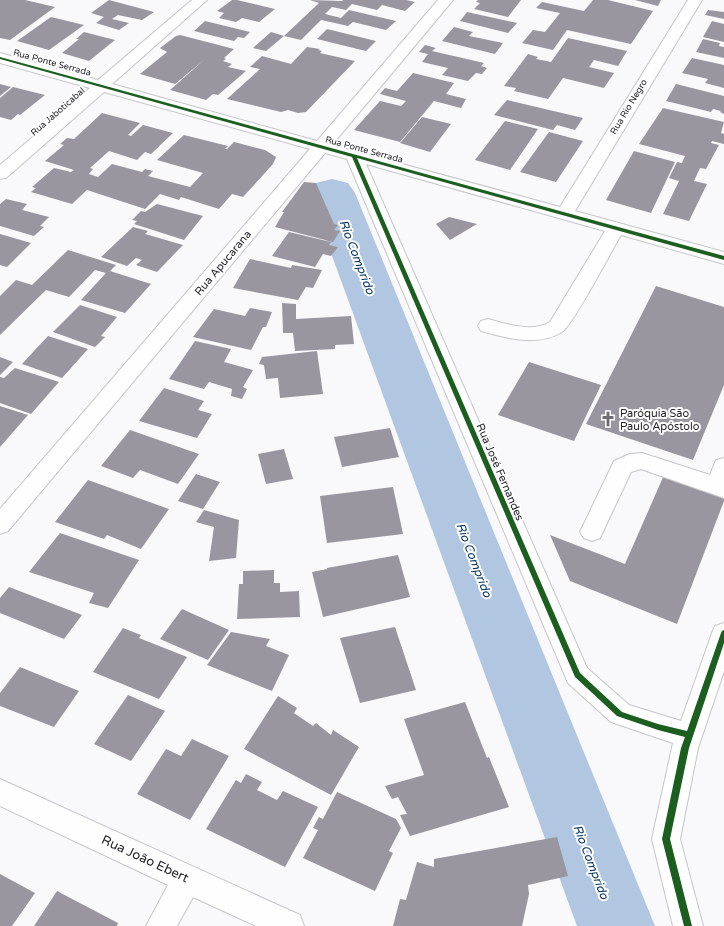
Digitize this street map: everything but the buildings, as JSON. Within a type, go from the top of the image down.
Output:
[{"type":"street","name":"Rua Jaboticabal","points":[[0,174],[200,0]]},
{"type":"street","name":"Rua Apucarana","points":[[0,525],[446,0]]},
{"type":"street","name":"Rua Rio Negro","points":[[564,214],[695,0]]},
{"type":"street","name":"Rua Ponte Serrada","points":[[0,58],[724,258]]},
{"type":"street","name":"Rua José Fernandes","points":[[354,156],[577,675],[620,714],[658,727],[690,735]]},
{"type":"street","points":[[488,326],[523,333],[542,332],[556,327],[564,317],[616,228]]},
{"type":"street","points":[[592,532],[622,467],[630,462],[642,461],[722,481]]},
{"type":"street","points":[[688,926],[666,839],[685,748],[724,633]]},
{"type":"street","name":"Rua João Ebert","points":[[0,792],[289,926]]},
{"type":"street","points":[[161,926],[187,879]]},
{"type":"waterway","name":"Rio Comprido","points":[[332,193],[616,926]]},
{"type":"cycle path","points":[[0,58],[724,258]]},
{"type":"cycle path","points":[[354,156],[577,675],[620,714],[658,727],[689,735]]},
{"type":"cycle path","points":[[688,926],[666,839],[685,748],[724,633]]},
{"type":"place","name":"Paróquia São Paulo Apóstolo","points":[[608,419]]}]
